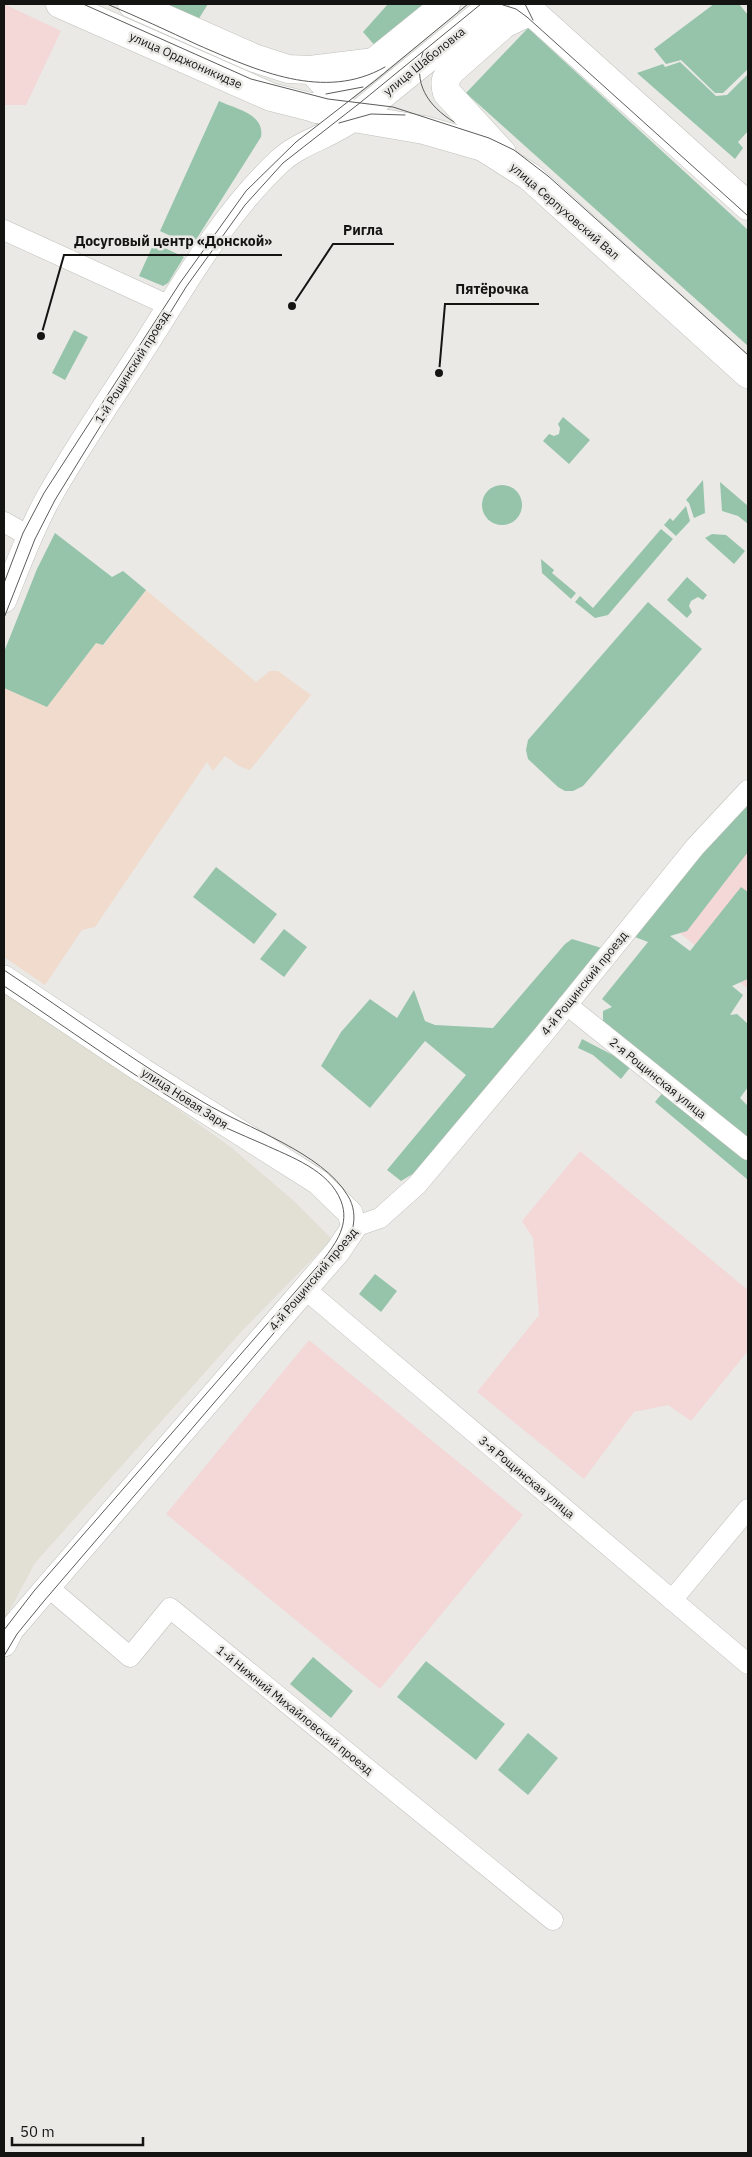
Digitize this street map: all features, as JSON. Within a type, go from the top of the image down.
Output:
[{"type":"main road","name":"улица Орджоникидзе","points":[[60,4],[256,91],[325,102]]},
{"type":"main road","points":[[132,4],[254,58],[288,69],[310,70],[374,62]]},
{"type":"main road","points":[[325,102],[446,4]]},
{"type":"main road","name":"улица Шаболовка","points":[[354,118],[494,4]]},
{"type":"main road","points":[[514,165],[458,106],[447,93],[444,85],[446,77],[452,70],[504,24],[527,7],[748,206]]},
{"type":"main road","name":"улица Серпуховский Вал","points":[[325,102],[354,118],[424,130],[483,147],[514,165],[748,374]]},
{"type":"street","points":[[310,70],[325,102]]},
{"type":"street","name":"1-й Рощинский проезд","points":[[4,600],[30,536],[49,496],[170,306],[249,193],[290,152],[325,102]]},
{"type":"street","name":"1-й Рощинский проезд","points":[[290,152],[339,130],[354,118]]},
{"type":"street","points":[[4,230],[170,306]]},
{"type":"street","points":[[4,522],[30,536]]},
{"type":"street","name":"4-й Рощинский проезд","points":[[4,1644],[11,1630],[338,1251],[354,1227],[380,1218],[417,1185],[567,1005],[694,847],[748,790]]},
{"type":"street","name":"улица Новая Заря","points":[[4,978],[143,1071],[311,1177],[350,1213],[354,1227]]},
{"type":"street","name":"2-я Рощинская улица","points":[[567,1005],[748,1150]]},
{"type":"street","name":"3-я Рощинская улица","points":[[305,1289],[748,1664]]},
{"type":"street","points":[[672,1600],[748,1509]]},
{"type":"street","name":"1-й Нижний Михайловский проезд","points":[[48,1587],[130,1657],[170,1608],[553,1920]]},
{"type":"shaded area","points":[[4,4],[61,31],[26,105],[4,105]]},
{"type":"shaded area","points":[[146,590],[256,682],[270,671],[278,671],[311,695],[250,770],[239,766],[225,756],[213,771],[207,762],[95,927],[82,930],[45,985],[4,957],[4,688],[47,707],[96,643],[104,645]]},
{"type":"shaded area","points":[[748,817],[748,989],[664,920]]},
{"type":"shaded area","points":[[4,992],[135,1079],[232,1148],[294,1201],[332,1239],[241,1332],[35,1563],[4,1621]]},
{"type":"shaded area","points":[[580,1151],[748,1290],[748,1351],[691,1421],[668,1405],[634,1412],[584,1479],[477,1392],[539,1315],[533,1238],[522,1221]]},
{"type":"shaded area","points":[[309,1340],[523,1515],[380,1689],[166,1514]]},
{"type":"green space","points":[[163,4],[208,4],[198,20]]},
{"type":"green space","points":[[388,4],[431,4],[377,48],[363,32]]},
{"type":"green space","points":[[714,4],[739,4],[748,15],[748,69],[723,93],[715,93],[681,60],[666,64],[654,49]]},
{"type":"green space","points":[[528,28],[748,230],[748,346],[466,93]]},
{"type":"green space","points":[[680,62],[716,96],[727,95],[748,74],[748,131],[738,142],[743,148],[735,159],[637,73],[663,64],[665,67]]},
{"type":"green space","points":[[219,101],[248,113],[254,118],[259,123],[261,137],[192,246],[160,231]]},
{"type":"green space","points":[[154,243],[184,257],[168,283],[163,286],[139,276]]},
{"type":"green space","points":[[74,330],[88,337],[65,380],[52,373]]},
{"type":"green space","points":[[563,417],[590,440],[569,464],[543,441],[549,434],[554,436],[559,434],[560,428],[558,424]]},
{"type":"green space","points":[[703,480],[705,513],[694,518],[689,503],[686,500]]},
{"type":"green space","points":[[720,482],[748,506],[748,524],[738,516],[722,511]]},
{"type":"green space","points":[[498,485],[506,485],[513,488],[519,494],[522,505],[519,516],[513,522],[506,525],[498,525],[491,522],[485,516],[482,509],[482,501],[485,494],[491,488]]},
{"type":"green space","points":[[686,506],[690,521],[676,536],[664,525],[670,518],[673,521]]},
{"type":"green space","points":[[661,529],[673,539],[608,615],[595,618],[575,602],[580,596],[593,608]]},
{"type":"green space","points":[[55,533],[112,577],[123,571],[146,590],[103,645],[96,643],[47,707],[4,688],[4,652],[37,569]]},
{"type":"green space","points":[[712,534],[726,535],[745,551],[734,564],[705,538]]},
{"type":"green space","points":[[541,559],[554,570],[552,573],[576,593],[571,599],[542,573]]},
{"type":"green space","points":[[687,577],[707,595],[703,600],[698,597],[691,601],[689,606],[692,612],[687,618],[667,600]]},
{"type":"green space","points":[[648,602],[702,649],[583,786],[573,791],[565,791],[558,787],[528,759],[526,750],[528,740]]},
{"type":"green space","points":[[748,803],[748,852],[687,931],[670,936],[690,951],[741,887],[748,892],[748,979],[732,986],[743,995],[730,1015],[737,1014],[748,1024],[748,1087],[740,1098],[748,1106],[748,1142],[603,1024],[603,1011],[612,1007],[602,999],[648,942],[635,937],[700,856]]},
{"type":"green space","points":[[216,867],[277,914],[254,944],[193,897]]},
{"type":"green space","points":[[284,929],[307,947],[284,977],[260,959]]},
{"type":"green space","points":[[572,939],[605,949],[416,1172],[401,1181],[387,1170],[466,1075],[425,1041],[370,1108],[321,1066],[341,1032],[370,999],[397,1018],[414,990],[425,1021],[435,1025],[493,1028],[565,944]]},
{"type":"green space","points":[[582,1039],[632,1065],[621,1079],[593,1055],[578,1048]]},
{"type":"green space","points":[[664,1091],[748,1159],[748,1180],[655,1102]]},
{"type":"green space","points":[[375,1274],[397,1291],[381,1312],[359,1294]]},
{"type":"green space","points":[[313,1657],[353,1691],[331,1718],[290,1684]]},
{"type":"green space","points":[[426,1661],[505,1724],[476,1760],[397,1697]]},
{"type":"green space","points":[[528,1733],[558,1758],[528,1795],[498,1770]]},
{"type":"tram line","points":[[83,4],[251,79],[328,99],[393,107],[489,138],[514,150],[548,176],[748,355]]},
{"type":"tram line","points":[[107,4],[243,64],[290,78],[314,82],[338,82],[362,77],[385,67]]},
{"type":"tram line","points":[[4,583],[23,533],[44,493],[180,283],[246,191],[296,142],[376,80],[468,4]]},
{"type":"tram line","points":[[4,618],[35,539],[55,500],[186,287],[245,205],[283,163],[481,4]]},
{"type":"tram line","points":[[500,4],[516,9],[527,17],[748,216]]},
{"type":"tram line","points":[[525,4],[533,20]]},
{"type":"tram line","points":[[423,52],[420,63],[421,84],[430,101],[454,122]]},
{"type":"tram line","points":[[326,94],[363,87]]},
{"type":"tram line","points":[[339,123],[371,114],[405,115]]},
{"type":"tram line","points":[[4,970],[178,1087],[221,1112],[282,1142],[320,1166],[336,1180],[348,1196],[354,1211],[351,1234],[340,1256],[44,1601],[17,1634],[4,1656]]},
{"type":"tram line","points":[[4,986],[194,1112],[308,1166],[328,1181],[335,1190],[341,1201],[344,1218],[337,1240],[323,1260],[34,1591],[4,1630]]},
{"type":"place","name":"Ригла","points":[[292,306]]},
{"type":"place","name":"Досуговый центр «Донской»","points":[[41,336]]},
{"type":"place","name":"Пятёрочка","points":[[439,373]]}]
